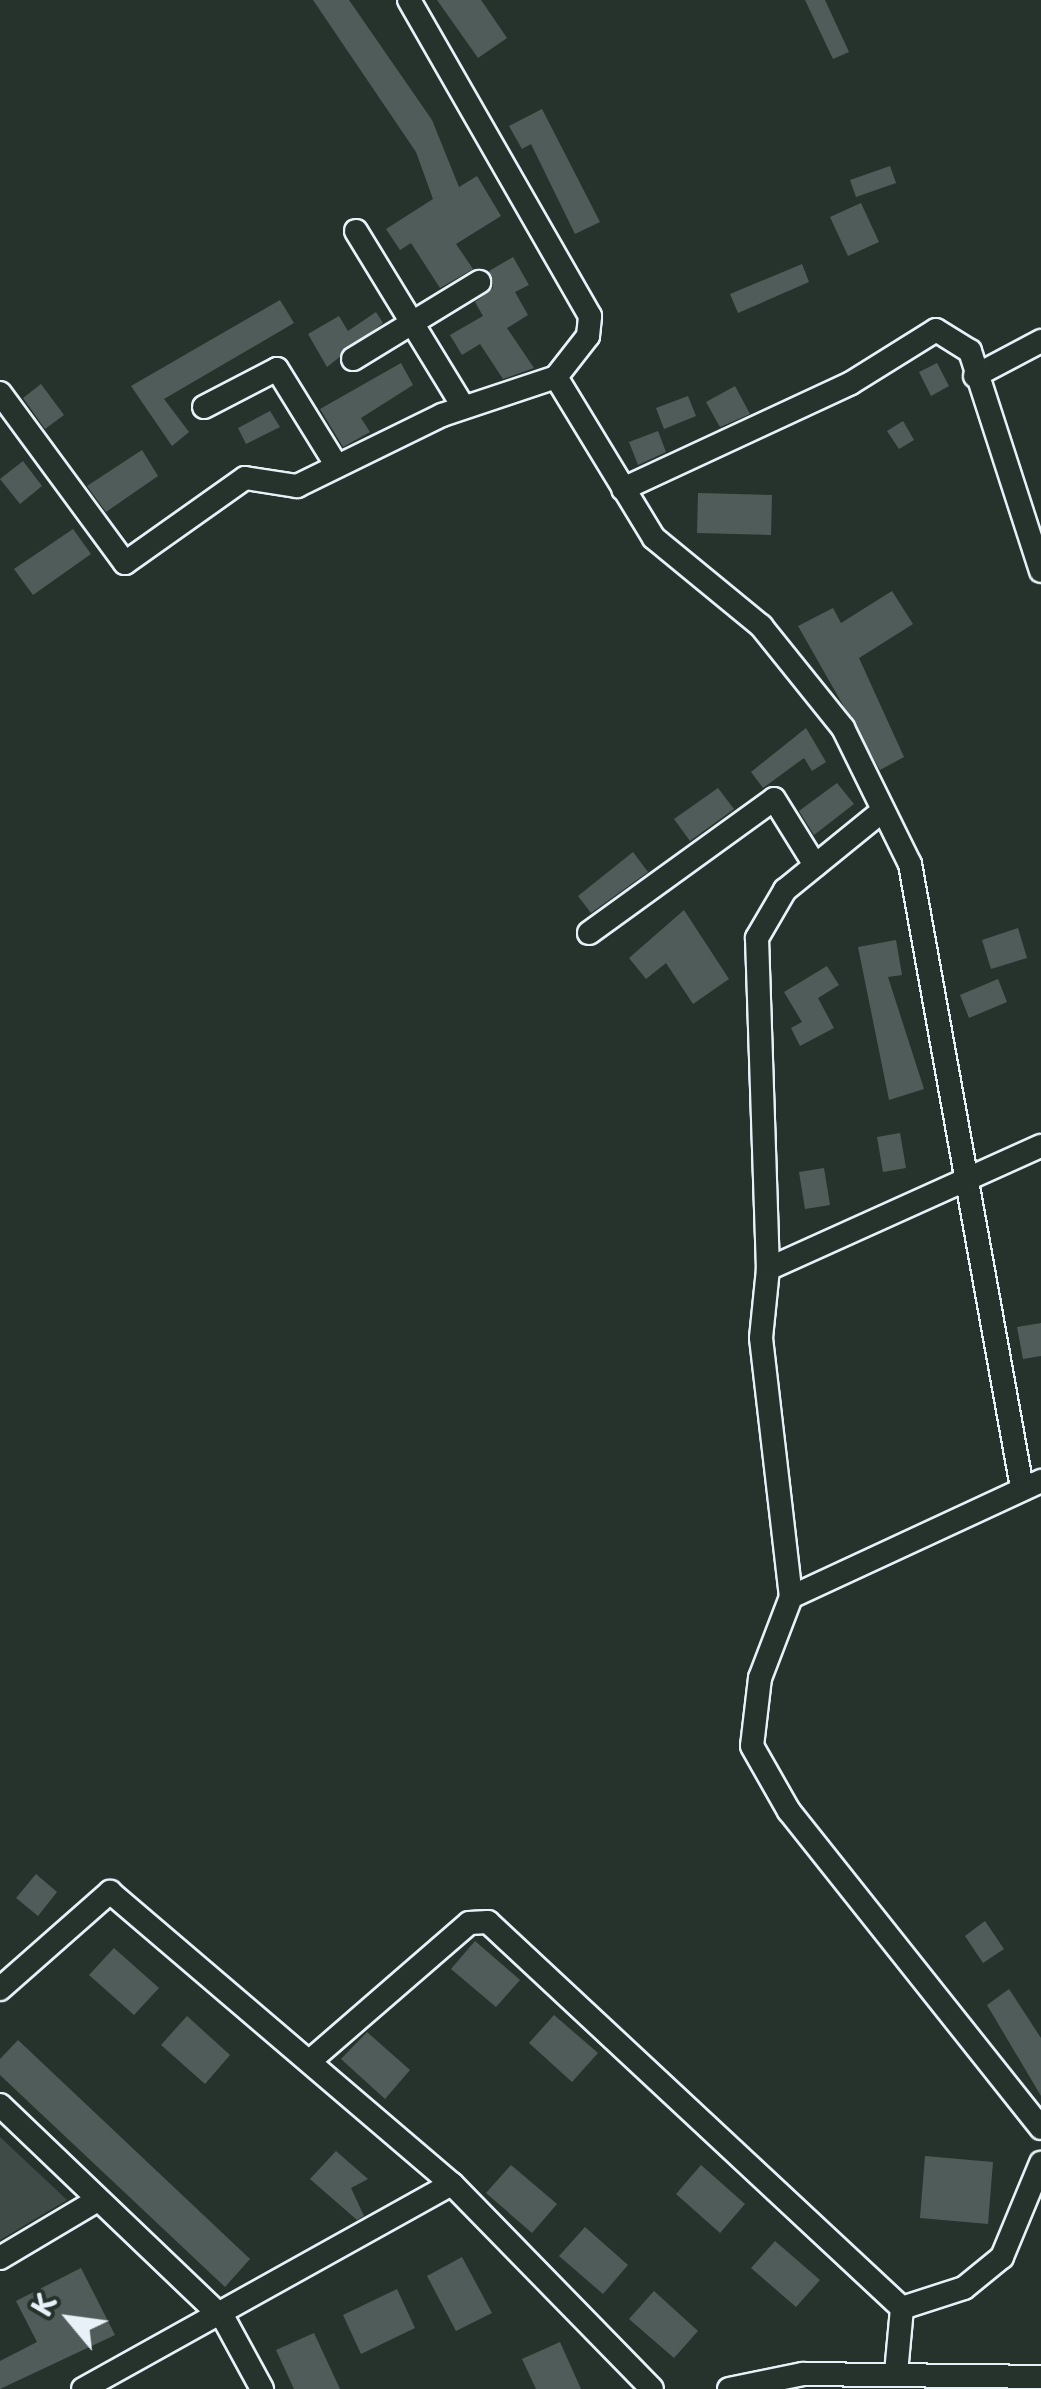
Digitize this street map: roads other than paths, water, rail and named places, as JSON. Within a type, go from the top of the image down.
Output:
[{"type":"street","points":[[0,393],[118,562],[244,478],[297,486],[463,406],[556,377],[588,336],[590,316],[409,0]]},
{"type":"street","points":[[356,231],[463,406]]},
{"type":"street","points":[[353,358],[479,282]]},
{"type":"street","points":[[624,489],[852,384],[936,330],[970,351],[1041,571]]},
{"type":"street","points":[[976,376],[1041,341]]},
{"type":"street","points":[[204,406],[277,369],[337,466]]},
{"type":"street","points":[[556,377],[654,538],[761,626],[843,728],[881,812],[910,864],[929,941],[968,1173],[1032,1484],[791,1597]]},
{"type":"street","points":[[589,932],[774,799],[816,865]]},
{"type":"street","points":[[881,812],[785,890],[757,938],[768,1268],[761,1338],[791,1597],[760,1678],[752,1746],[789,1811],[1041,2128]]},
{"type":"street","points":[[768,1268],[968,1173],[1041,1146]]},
{"type":"street","points":[[0,1990],[110,1892],[312,2060],[452,2184],[652,2389]]},
{"type":"street","points":[[312,2060],[469,1923],[488,1922],[902,2308]]},
{"type":"street","points":[[0,2105],[96,2201],[224,2318],[262,2389]]},
{"type":"street","points":[[902,2308],[964,2288],[1002,2258],[1041,2163]]},
{"type":"street","points":[[83,2389],[224,2318],[452,2184]]},
{"type":"street","points":[[0,2258],[96,2201]]},
{"type":"street","points":[[896,2373],[902,2308]]},
{"type":"street","points":[[729,2389],[803,2374],[1041,2376]]}]
